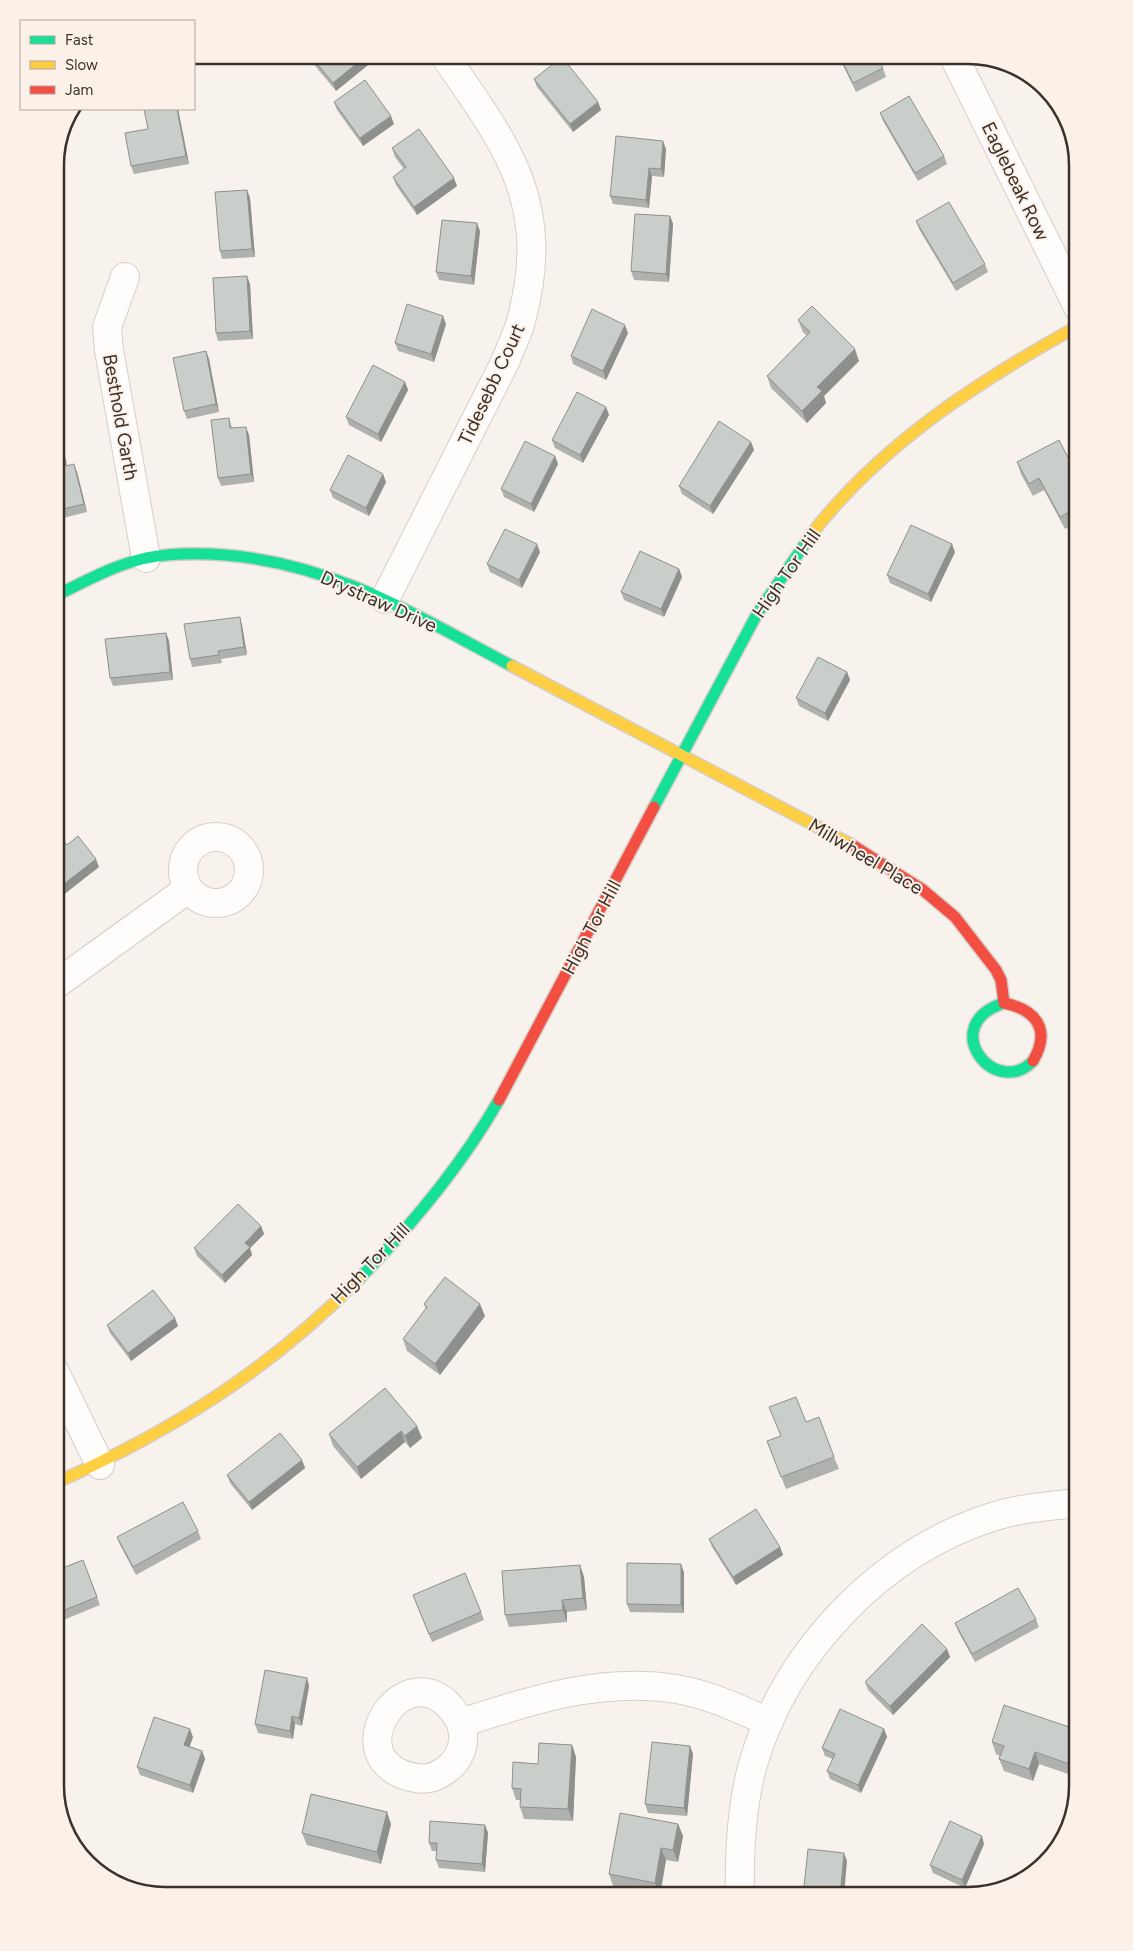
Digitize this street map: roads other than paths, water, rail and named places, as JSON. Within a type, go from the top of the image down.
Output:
[{"type":"street","name":"Tidesebb Court","points":[[385,599],[506,360],[522,319],[530,279],[533,242],[520,177],[483,112],[450,64]]},
{"type":"street","name":"Eaglebeak Row","points":[[958,64],[1069,289]]},
{"type":"street","name":"Besthold Garth","points":[[125,277],[107,326],[109,350],[146,558]]},
{"type":"street","name":"High Tor Hill","points":[[64,1479],[100,1465],[187,1415],[250,1374],[316,1318],[372,1265],[428,1202],[471,1145],[505,1089],[734,652],[773,587],[816,528],[856,482],[908,435],[958,396],[1010,363],[1069,331]]},
{"type":"street","name":"Drystraw Drive","points":[[64,592],[98,576],[146,558],[231,555],[322,573],[385,599],[681,755]]},
{"type":"street","name":"Millwheel Place","points":[[681,755],[851,844],[905,876],[940,901],[966,926],[1000,976],[1004,1003]]},
{"type":"street","points":[[64,979],[188,889]]},
{"type":"street","points":[[1004,1003],[1020,1006],[1034,1016],[1040,1029],[1042,1040],[1037,1056],[1025,1067],[1012,1072],[998,1072],[982,1062],[973,1046],[972,1033],[976,1021],[986,1010],[1004,1003]]},
{"type":"street","points":[[64,1391],[100,1465]]},
{"type":"street","points":[[740,1887],[739,1856],[744,1811],[753,1765],[769,1722],[793,1677],[821,1636],[852,1602],[885,1574],[954,1532],[993,1517],[1034,1508],[1069,1504]]},
{"type":"street","points":[[461,1723],[521,1703],[593,1687],[639,1685],[677,1689],[712,1698],[769,1722]]}]
